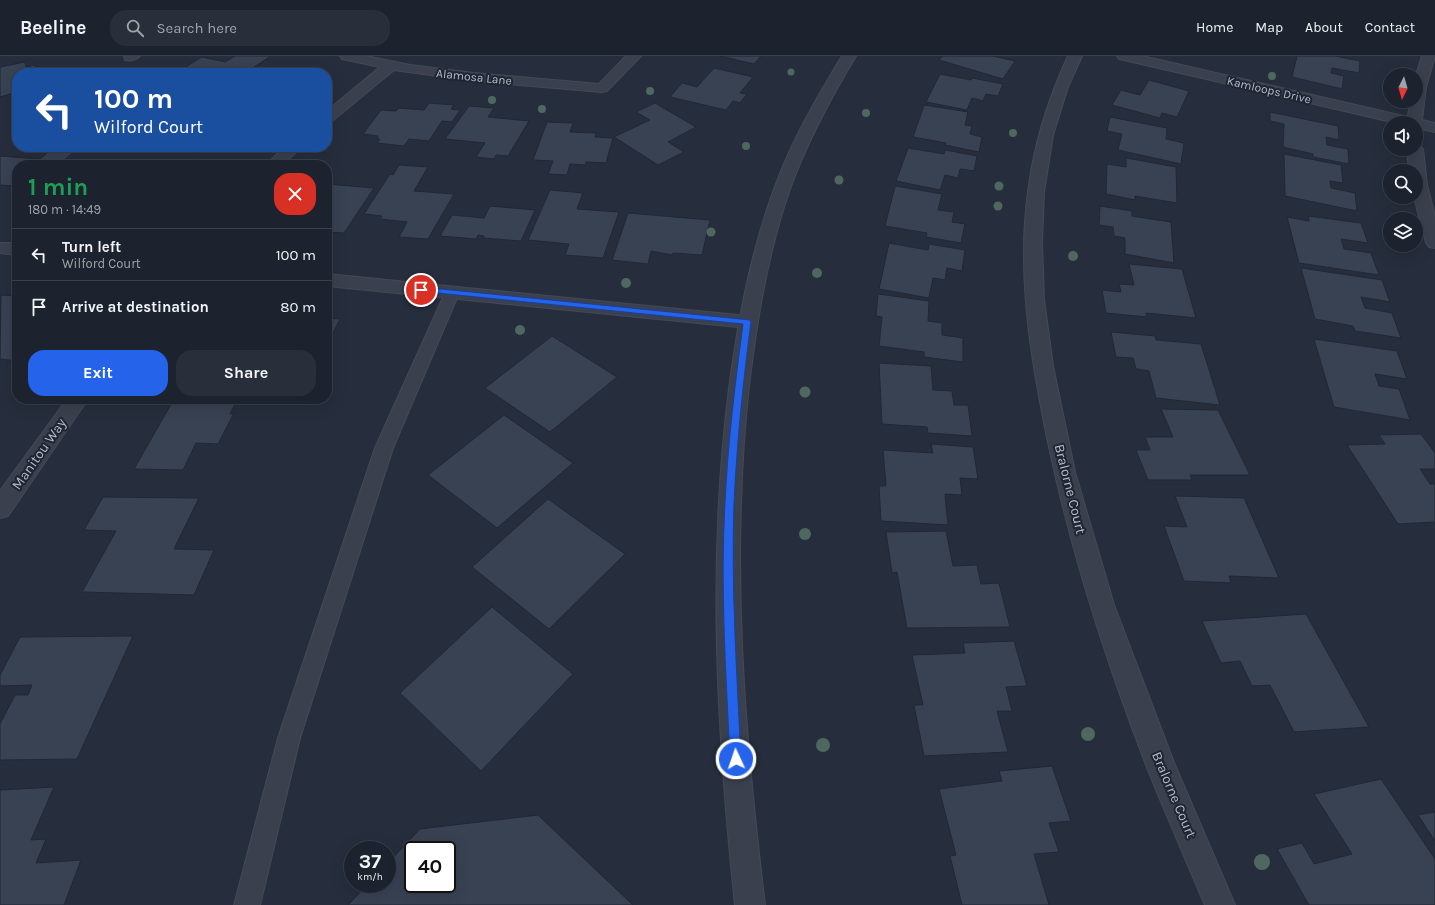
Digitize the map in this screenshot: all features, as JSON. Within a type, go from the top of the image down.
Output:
[{"type":"street","name":"Alamosa Lane","points":[[347,56],[390,66],[442,74],[496,80],[602,88],[634,56]]},
{"type":"street","points":[[750,905],[736,774],[729,624],[730,503],[736,404],[748,322],[764,244],[783,187],[803,137],[825,94],[849,56]]},
{"type":"street","name":"Bralorne Court","points":[[1075,56],[1061,87],[1046,135],[1036,192],[1033,242],[1035,300],[1043,366],[1064,472],[1102,606],[1162,769],[1220,905]]},
{"type":"street","name":"Kamloops Drive","points":[[1124,56],[1385,116]]},
{"type":"street","points":[[1416,116],[1419,87],[1430,56]]},
{"type":"street","points":[[332,114],[390,66]]},
{"type":"street","name":"Kamloops Drive","points":[[1423,125],[1435,128]]},
{"type":"street","points":[[279,160],[288,152]]},
{"type":"street","points":[[1415,156],[1424,207],[1435,243]]},
{"type":"street","points":[[0,248],[12,249]]},
{"type":"street","points":[[332,281],[748,322]]},
{"type":"street","name":"Manitou Way","points":[[0,509],[74,404]]},
{"type":"lane","points":[[247,905],[289,738],[384,448],[452,293]]},
{"type":"building","points":[[235,56],[271,56],[253,68],[184,68],[202,57],[225,62]]},
{"type":"building","points":[[720,56],[761,56],[754,64]]},
{"type":"building","points":[[943,56],[993,56],[1015,61],[1003,79],[939,60]]},
{"type":"building","points":[[1297,56],[1335,56],[1360,61],[1359,73],[1332,68],[1331,73],[1344,76],[1342,89],[1292,77]]},
{"type":"building","points":[[25,62],[26,67],[35,65],[35,68],[12,68],[12,93],[0,97],[0,67]]},
{"type":"building","points":[[714,68],[753,77],[740,93],[747,94],[740,103],[733,101],[726,110],[670,97],[682,83],[697,87]]},
{"type":"building","points":[[940,74],[1003,84],[998,96],[986,94],[983,101],[972,98],[967,110],[926,102]]},
{"type":"building","points":[[1149,80],[1189,91],[1177,117],[1162,113],[1160,118],[1112,105],[1121,90],[1140,95]]},
{"type":"building","points":[[429,103],[454,105],[451,109],[460,110],[452,122],[442,121],[429,141],[409,139],[404,146],[377,143],[380,139],[377,139],[378,136],[363,134],[381,110],[396,111],[398,108],[424,110]]},
{"type":"building","points":[[655,103],[696,127],[668,142],[684,152],[658,165],[614,137],[650,120],[636,112]]},
{"type":"building","points":[[924,105],[968,112],[965,125],[972,126],[970,134],[982,137],[979,152],[945,145],[946,143],[913,137]]},
{"type":"building","points":[[469,106],[494,108],[488,117],[529,121],[508,156],[496,155],[494,159],[476,157],[485,143],[445,139]]},
{"type":"building","points":[[1270,112],[1338,126],[1339,140],[1326,137],[1327,145],[1348,149],[1349,164],[1313,157],[1313,154],[1283,147],[1284,124],[1270,121]]},
{"type":"building","points":[[1110,117],[1167,128],[1166,139],[1184,143],[1181,164],[1118,150],[1122,134],[1107,131]]},
{"type":"building","points":[[547,122],[573,123],[570,132],[596,133],[595,137],[613,138],[606,163],[586,162],[585,165],[570,164],[567,175],[548,174],[553,161],[533,160]]},
{"type":"building","points":[[908,148],[944,154],[945,150],[977,156],[974,171],[960,169],[958,178],[945,175],[940,190],[896,181]]},
{"type":"building","points":[[48,152],[74,152],[65,160],[12,160],[12,186],[0,185],[0,156],[40,159]]},
{"type":"building","points":[[1284,154],[1341,165],[1343,183],[1330,181],[1331,188],[1355,193],[1357,211],[1285,196]]},
{"type":"building","points":[[1126,158],[1176,167],[1177,203],[1135,196],[1135,200],[1106,194],[1107,164],[1126,167]]},
{"type":"building","points":[[399,165],[428,167],[414,191],[454,194],[428,239],[399,237],[407,222],[380,219],[382,216],[364,214],[390,174],[393,175]]},
{"type":"building","points":[[332,184],[374,188],[344,233],[332,232]]},
{"type":"building","points":[[895,186],[942,194],[938,210],[954,212],[952,222],[965,224],[961,243],[926,237],[927,233],[885,226]]},
{"type":"building","points":[[550,190],[583,193],[577,209],[619,212],[603,258],[565,255],[569,244],[528,240]]},
{"type":"building","points":[[490,206],[535,210],[521,241],[483,238],[484,236],[478,235],[476,239],[440,236],[452,215],[484,218]]},
{"type":"building","points":[[1100,206],[1132,211],[1132,216],[1171,222],[1174,263],[1125,254],[1125,238],[1114,236],[1113,227],[1099,225]]},
{"type":"building","points":[[628,213],[710,220],[702,255],[673,253],[672,255],[651,251],[648,264],[612,260]]},
{"type":"building","points":[[1308,216],[1361,223],[1368,243],[1341,239],[1344,249],[1371,253],[1379,275],[1299,263],[1287,217],[1309,221]]},
{"type":"building","points":[[889,243],[928,250],[929,244],[965,250],[962,271],[947,268],[945,280],[933,278],[929,298],[879,289]]},
{"type":"building","points":[[1129,264],[1182,269],[1196,318],[1146,313],[1147,317],[1106,313],[1102,290],[1121,292],[1119,284],[1134,285]]},
{"type":"building","points":[[1301,268],[1382,280],[1390,302],[1361,297],[1365,308],[1392,313],[1401,338],[1355,331],[1353,326],[1315,319]]},
{"type":"building","points":[[878,294],[929,301],[928,321],[942,323],[942,335],[963,338],[963,362],[924,357],[924,352],[879,346],[882,317],[876,316]]},
{"type":"building","points":[[1,295],[12,296],[12,360],[0,359]]},
{"type":"building","points":[[332,318],[340,319],[332,335]]},
{"type":"building","points":[[1111,332],[1155,336],[1156,340],[1201,344],[1220,405],[1156,398],[1149,371],[1136,369],[1133,358],[1116,357]]},
{"type":"building","points":[[552,336],[617,377],[550,432],[485,388]]},
{"type":"building","points":[[1314,339],[1397,351],[1407,379],[1375,374],[1379,386],[1399,389],[1410,420],[1334,407]]},
{"type":"building","points":[[879,363],[931,366],[933,390],[952,391],[954,405],[968,405],[972,436],[928,433],[927,427],[882,424]]},
{"type":"building","points":[[171,404],[235,404],[230,414],[234,413],[218,444],[196,443],[183,470],[134,469]]},
{"type":"building","points":[[1161,409],[1218,410],[1250,475],[1190,475],[1192,480],[1148,480],[1136,450],[1150,450],[1145,437],[1173,437]]},
{"type":"building","points":[[504,415],[573,463],[497,528],[428,475]]},
{"type":"building","points":[[1421,434],[1435,453],[1435,469],[1420,469],[1430,484],[1435,484],[1435,522],[1398,524],[1347,445],[1385,444],[1379,435]]},
{"type":"building","points":[[931,444],[973,447],[978,479],[960,478],[962,495],[945,494],[948,525],[881,521],[879,486],[886,486],[883,450],[933,453]]},
{"type":"building","points":[[1175,496],[1244,498],[1279,578],[1229,576],[1231,583],[1184,581],[1164,526],[1187,527]]},
{"type":"building","points":[[103,497],[199,498],[174,549],[214,550],[194,595],[82,592],[116,531],[84,530]]},
{"type":"building","points":[[548,499],[625,554],[549,629],[472,567]]},
{"type":"building","points":[[946,531],[953,566],[977,565],[981,584],[999,583],[1010,627],[907,628],[897,572],[892,573],[886,532]]},
{"type":"building","points":[[492,607],[573,674],[481,771],[400,693]]},
{"type":"building","points":[[1306,614],[1369,727],[1294,732],[1270,685],[1252,686],[1240,661],[1221,663],[1202,621]]},
{"type":"building","points":[[133,636],[77,759],[0,760],[0,724],[15,695],[28,695],[32,685],[0,686],[0,675],[20,637]]},
{"type":"building","points":[[1014,641],[1027,686],[1006,687],[1012,711],[997,711],[1008,752],[924,756],[914,705],[923,705],[912,655],[965,653],[963,643]]},
{"type":"building","points":[[1052,766],[1071,821],[1049,823],[1059,852],[1034,854],[1049,905],[962,905],[950,856],[956,855],[939,789],[1002,781],[999,771]]},
{"type":"building","points":[[1381,779],[1435,859],[1435,905],[1309,905],[1277,849],[1302,843],[1314,864],[1352,854],[1314,794]]},
{"type":"building","points":[[54,787],[31,840],[46,839],[36,863],[81,860],[64,905],[0,905],[0,790]]},
{"type":"building","points":[[1435,812],[1435,841],[1418,815]]},
{"type":"building","points":[[538,815],[633,905],[348,905],[359,893],[396,893],[396,854],[404,846],[404,893],[456,893],[456,841],[409,841],[420,829]]},
{"type":"route","points":[[421,290],[748,322],[736,404],[730,503],[729,624],[736,759]]}]
